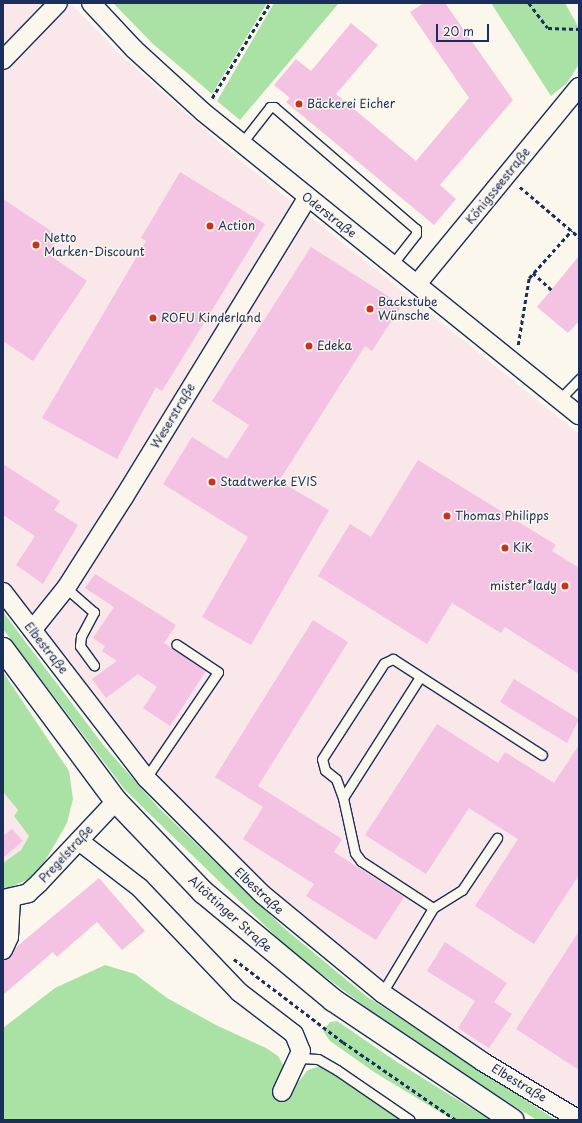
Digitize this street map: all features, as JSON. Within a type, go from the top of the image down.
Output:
[{"type":"main road","name":"Altöttinger Straße","points":[[3,649],[116,801],[203,892],[293,969],[421,1061],[512,1120]]},
{"type":"street","points":[[3,60],[58,3]]},
{"type":"street","name":"Oderstraße","points":[[91,3],[134,49],[203,112],[307,198],[417,284],[579,415]]},
{"type":"street","name":"Königsseestraße","points":[[417,284],[579,87]]},
{"type":"street","name":"Weserstraße","points":[[32,629],[66,588],[307,198]]},
{"type":"street","name":"Elbestraße","points":[[3,592],[146,778],[262,894],[382,993],[483,1062],[579,1120]]},
{"type":"street","name":"Pregelstraße","points":[[3,950],[7,899],[28,893],[116,801]]},
{"type":"street","points":[[79,841],[140,888],[239,992],[294,1034],[301,1051],[300,1058],[282,1092]]},
{"type":"lane","points":[[241,144],[270,107],[274,107],[416,229],[416,234],[392,265]]},
{"type":"lane","points":[[560,399],[579,379]]},
{"type":"lane","points":[[66,588],[94,612],[81,636],[80,646],[94,665]]},
{"type":"lane","points":[[146,778],[218,672],[176,644]]},
{"type":"lane","points":[[433,908],[361,861],[355,853],[343,798],[336,779],[325,770],[322,759],[384,663],[393,659],[542,755]]},
{"type":"lane","points":[[343,798],[420,677]]},
{"type":"lane","points":[[382,993],[433,908],[462,890],[497,838]]},
{"type":"lane","points":[[300,1058],[318,1059],[337,1070],[410,1120]]},
{"type":"path","points":[[203,112],[270,3]]},
{"type":"path","points":[[529,3],[548,28],[579,29]]},
{"type":"path","points":[[507,176],[579,237]]},
{"type":"path","points":[[507,356],[520,343],[529,278],[572,230]]},
{"type":"path","points":[[533,273],[552,290]]},
{"type":"path","points":[[230,956],[349,1046],[456,1120]]},
{"type":"path","points":[[121,1120],[168,1120]]},
{"type":"shaded area","points":[[3,3],[70,3],[121,55],[237,158],[579,434],[579,1111],[431,1015],[361,965],[295,910],[158,780],[3,579]]},
{"type":"shaded area","points":[[3,792],[18,810],[14,816],[29,836],[21,850],[3,863]]},
{"type":"green space","points":[[113,3],[267,3],[212,94],[153,44]]},
{"type":"green space","points":[[274,3],[339,3],[240,120],[217,101]]},
{"type":"green space","points":[[491,3],[565,3],[579,28],[579,64],[567,83],[551,96]]},
{"type":"green space","points":[[3,612],[104,746],[159,808],[285,929],[366,996],[556,1120],[537,1120],[453,1069],[397,1031],[290,950],[125,790],[3,629]]},
{"type":"green space","points":[[3,672],[69,771],[73,799],[67,823],[45,861],[33,877],[7,889],[3,888],[3,863],[21,850],[29,836],[14,816],[18,810],[3,792]]},
{"type":"green space","points":[[105,965],[135,974],[167,998],[216,1025],[266,1048],[278,1056],[295,1086],[308,1070],[320,1066],[403,1120],[3,1120],[3,1028],[55,988]]},
{"type":"green space","points":[[337,1021],[397,1062],[490,1120],[453,1120],[374,1072],[330,1041],[323,1031],[330,1022]]},
{"type":"building","points":[[424,3],[445,3],[513,100],[440,185],[456,199],[434,225],[286,102],[290,98],[274,85],[296,59],[311,71],[351,23],[378,45],[336,94],[416,161],[469,98],[410,12]]},
{"type":"building","points":[[180,172],[265,224],[162,391],[156,387],[117,459],[42,418],[146,241],[141,238]]},
{"type":"building","points":[[3,199],[60,237],[48,254],[87,281],[33,361],[3,341]]},
{"type":"building","points":[[311,247],[402,305],[372,351],[365,346],[279,481],[329,510],[251,645],[202,617],[248,537],[163,484],[192,437],[227,459],[249,425],[212,401]]},
{"type":"building","points":[[579,256],[579,321],[568,333],[537,307]]},
{"type":"building","points":[[418,460],[556,545],[552,551],[579,568],[579,674],[505,627],[501,633],[452,603],[427,644],[318,576],[350,524],[371,537]]},
{"type":"building","points":[[3,464],[60,501],[54,510],[78,525],[43,584],[16,565],[35,536],[3,515]]},
{"type":"building","points":[[95,574],[176,625],[164,643],[206,671],[170,726],[143,708],[157,687],[138,674],[106,698],[92,679],[117,661],[102,651],[105,646],[93,638],[114,607],[85,588]]},
{"type":"building","points":[[313,620],[348,642],[258,786],[342,839],[334,852],[404,897],[376,940],[306,896],[314,884],[243,839],[263,807],[215,777]]},
{"type":"building","points":[[514,679],[579,719],[567,743],[500,702]]},
{"type":"building","points":[[437,724],[498,763],[505,752],[554,783],[579,745],[579,875],[534,944],[475,906],[518,839],[469,808],[426,874],[365,835]]},
{"type":"building","points":[[12,829],[23,841],[3,858],[3,836]]},
{"type":"building","points":[[99,878],[145,931],[122,950],[97,922],[57,957],[53,952],[3,995],[3,960],[9,958],[15,948]]},
{"type":"building","points":[[579,931],[579,1070],[516,1029]]},
{"type":"building","points":[[445,942],[507,983],[494,1002],[512,1014],[489,1048],[458,1028],[475,1001],[427,971]]},
{"type":"place","name":"Bäckerei Eicher","points":[[299,104]]},
{"type":"place","name":"Action","points":[[210,226]]},
{"type":"place","name":"Netto Marken-Discount","points":[[36,245]]},
{"type":"place","name":"Backstube Wünsche","points":[[370,309]]},
{"type":"place","name":"ROFU Kinderland","points":[[153,318]]},
{"type":"place","name":"Edeka","points":[[309,346]]},
{"type":"place","name":"Stadtwerke EVIS","points":[[212,482]]},
{"type":"place","name":"Thomas Philipps","points":[[447,516]]},
{"type":"place","name":"KiK","points":[[505,548]]},
{"type":"place","name":"mister*lady","points":[[565,586]]}]
